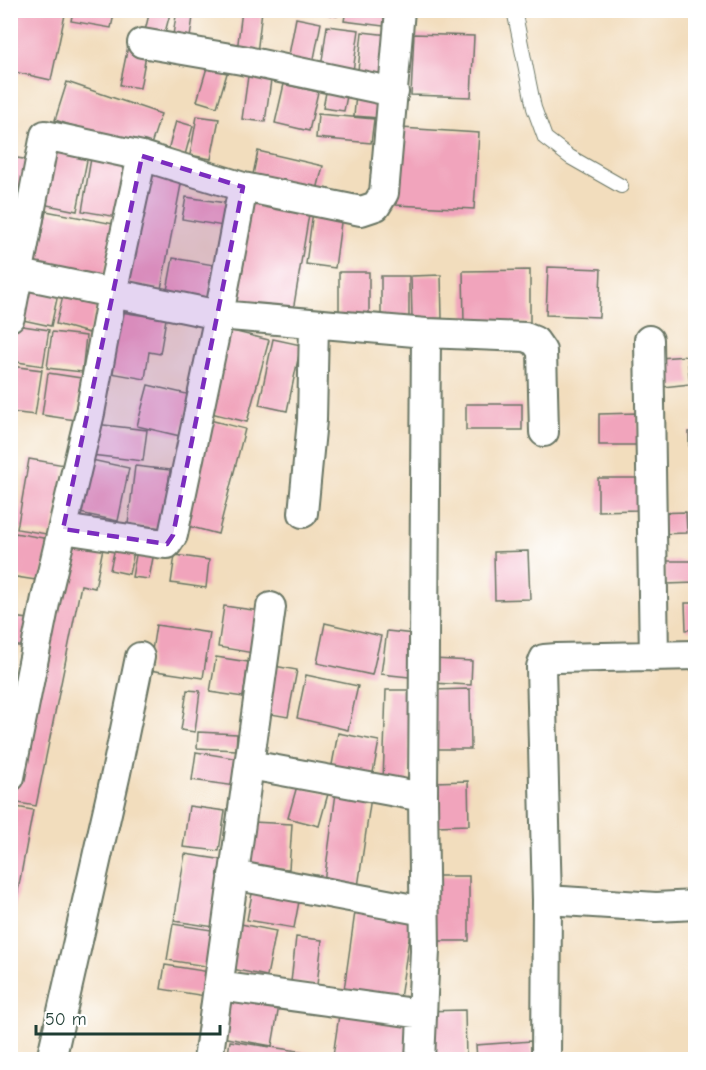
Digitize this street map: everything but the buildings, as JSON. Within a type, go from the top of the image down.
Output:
[{"type":"street","points":[[10,317],[15,273],[45,135],[142,156],[243,187],[361,211],[376,206],[384,194],[400,10]]},
{"type":"street","points":[[142,43],[242,60],[394,92]]},
{"type":"street","points":[[10,777],[46,598],[90,413],[112,294],[142,156]]},
{"type":"street","points":[[63,529],[167,544],[173,535],[243,187]]},
{"type":"street","points":[[15,273],[219,315],[426,333],[525,337],[535,341],[542,351],[544,432]]},
{"type":"street","points":[[303,513],[312,420],[314,324]]},
{"type":"street","points":[[420,1059],[424,911],[426,333]]},
{"type":"street","points":[[649,340],[654,657]]},
{"type":"street","points":[[208,1059],[271,607]]},
{"type":"street","points":[[546,1059],[547,900],[541,668],[544,659],[696,655]]},
{"type":"street","points":[[51,1059],[140,657]]},
{"type":"street","points":[[250,765],[423,797]]},
{"type":"street","points":[[233,875],[424,911]]},
{"type":"street","points":[[547,900],[646,907],[696,905]]},
{"type":"street","points":[[218,986],[422,1014]]},
{"type":"lane","points":[[514,10],[534,108],[545,138],[570,157],[621,186]]},
{"type":"highlighted area","points":[[142,156],[243,187],[173,535],[167,544],[63,529]]}]
